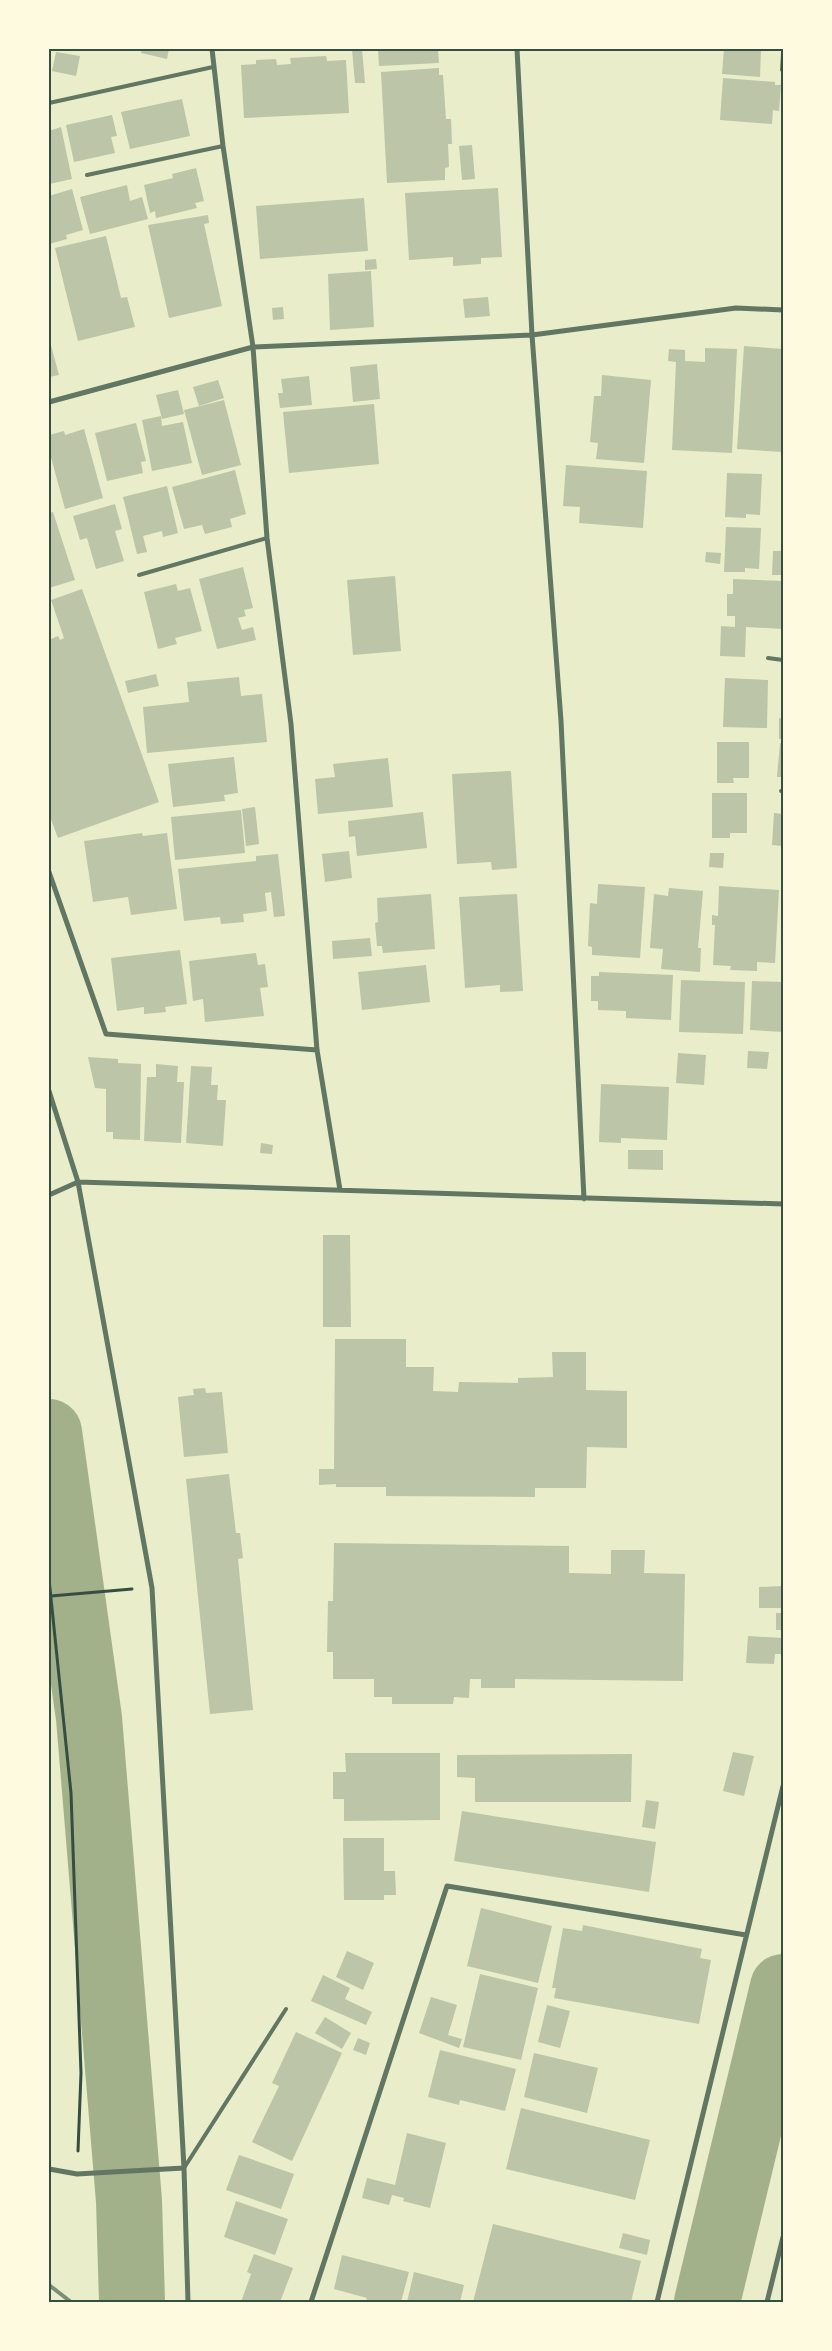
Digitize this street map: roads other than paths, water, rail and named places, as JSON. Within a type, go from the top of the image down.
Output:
[{"type":"street","points":[[212,49],[223,146],[253,347],[267,538],[291,724],[317,1050],[340,1190]]},
{"type":"street","points":[[517,49],[532,335],[561,721],[584,1200]]},
{"type":"street","points":[[49,402],[253,347],[532,335],[736,308],[783,310]]},
{"type":"street","points":[[49,872],[106,1034],[317,1050]]},
{"type":"street","points":[[49,1091],[78,1182],[152,1588],[184,2168],[188,2302]]},
{"type":"street","points":[[49,1195],[78,1182],[584,1200],[783,1204]]},
{"type":"street","points":[[657,2302],[783,1786]]},
{"type":"street","points":[[311,2302],[447,1886],[746,1935]]},
{"type":"street","points":[[49,2169],[88,2174],[184,2168]]},
{"type":"street","points":[[767,2302],[783,2237]]},
{"type":"lane","points":[[782,70],[783,54]]},
{"type":"lane","points":[[49,103],[213,67]]},
{"type":"lane","points":[[87,175],[223,146]]},
{"type":"lane","points":[[139,575],[267,538]]},
{"type":"lane","points":[[768,658],[783,660]]},
{"type":"lane","points":[[184,2168],[286,2010]]},
{"type":"waterway","points":[[49,1432],[89,1718],[129,2201],[132,2302]]},
{"type":"waterway","points":[[707,2302],[783,1987]]},
{"type":"railway","points":[[49,2285],[71,2302]]}]
